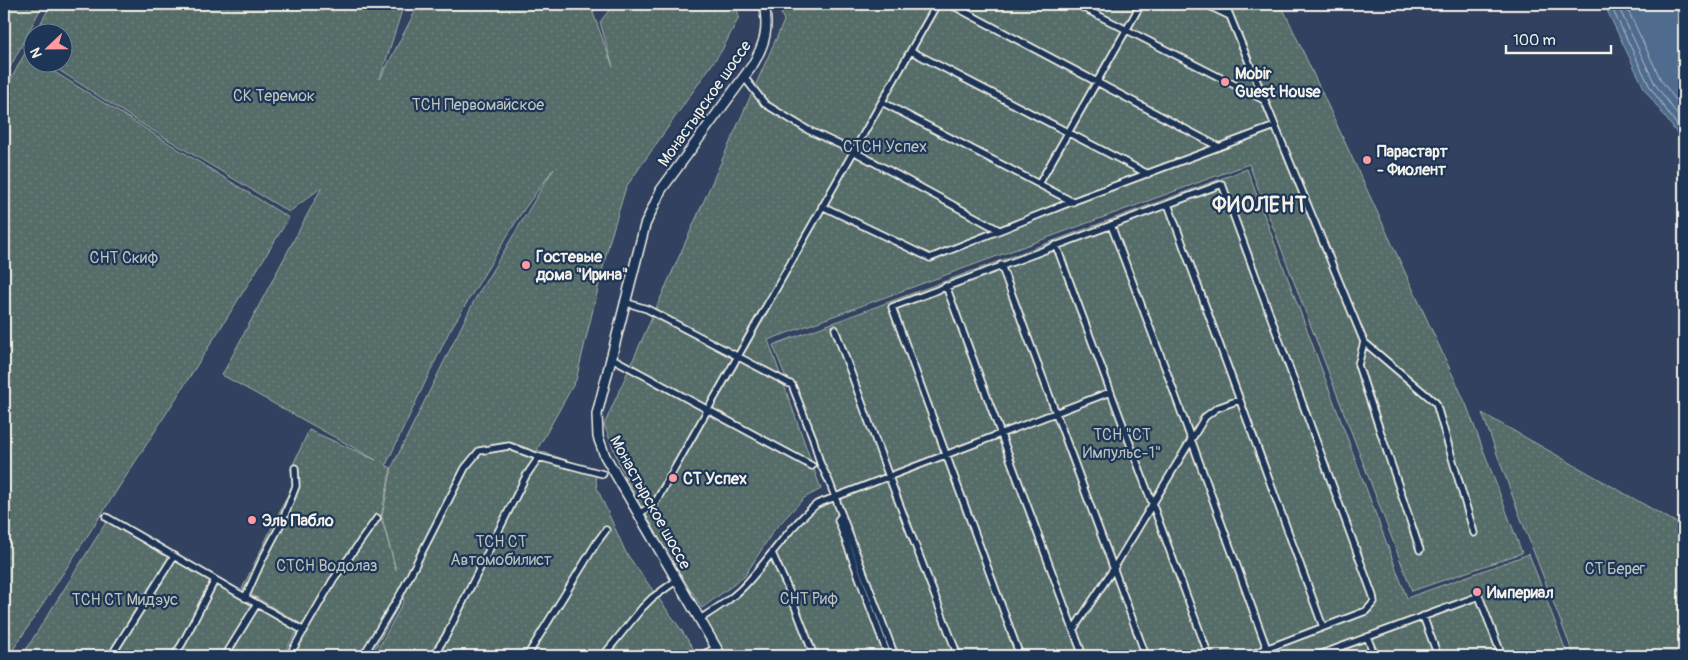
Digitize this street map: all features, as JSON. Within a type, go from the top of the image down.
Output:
[{"type":"main road","name":"Монастырское шоссе","points":[[721,656],[605,456],[598,437],[597,414],[645,225],[661,190],[762,50],[766,33],[764,4]]},
{"type":"street","points":[[638,514],[655,503],[708,410],[736,356],[937,4]]},
{"type":"street","points":[[950,4],[1219,147]]},
{"type":"street","points":[[1076,4],[1264,100]]},
{"type":"street","points":[[1039,184],[1098,83],[1141,4]]},
{"type":"street","points":[[1206,4],[1230,16]]},
{"type":"street","points":[[1225,4],[1364,342],[1436,403],[1474,533]]},
{"type":"street","points":[[911,51],[1148,174]]},
{"type":"street","points":[[744,77],[765,104],[808,130],[853,151],[999,230]]},
{"type":"street","points":[[882,102],[1073,202]]},
{"type":"street","points":[[822,206],[930,258],[1275,126]]},
{"type":"street","points":[[1020,656],[892,307],[1222,184],[1374,602],[1366,611],[1247,656]]},
{"type":"street","points":[[1168,204],[1323,627]]},
{"type":"street","points":[[1111,224],[1267,649]]},
{"type":"street","points":[[1056,245],[1209,656]]},
{"type":"street","points":[[1001,265],[1146,656]]},
{"type":"street","points":[[946,286],[1082,655]]},
{"type":"street","points":[[624,302],[647,309],[792,385],[820,463],[842,514],[895,656]]},
{"type":"street","points":[[835,329],[958,656]]},
{"type":"street","points":[[1364,342],[1358,365],[1420,550]]},
{"type":"street","points":[[610,357],[812,466]]},
{"type":"street","points":[[700,619],[732,597],[748,582],[807,512],[818,504],[1110,392]]},
{"type":"street","points":[[1073,630],[1114,568],[1209,413],[1239,400]]},
{"type":"street","points":[[363,656],[401,593],[465,468],[479,452],[509,446],[539,457],[604,474]]},
{"type":"street","points":[[434,656],[446,636],[526,476],[539,457]]},
{"type":"street","points":[[246,598],[286,513],[296,486],[295,468]]},
{"type":"street","points":[[842,514],[838,520],[888,656]]},
{"type":"street","points":[[106,517],[304,631]]},
{"type":"street","points":[[288,656],[333,580],[377,518]]},
{"type":"street","points":[[527,656],[606,530]]},
{"type":"street","points":[[772,553],[814,656]]},
{"type":"street","points":[[111,656],[174,556]]},
{"type":"street","points":[[174,656],[215,580]]},
{"type":"street","points":[[603,656],[642,608],[652,598],[677,580]]},
{"type":"street","points":[[1316,656],[1479,596],[1502,656]]},
{"type":"street","points":[[225,656],[257,604]]},
{"type":"street","points":[[1423,616],[1438,656]]},
{"type":"street","points":[[1367,637],[1375,656]]},
{"type":"street","points":[[700,656],[716,648]]},
{"type":"green space","points":[[4,4],[43,4],[34,22],[22,22],[22,44],[4,79]]},
{"type":"green space","points":[[51,4],[404,4],[380,79],[419,4],[599,4],[593,13],[613,67],[600,22],[614,4],[736,4],[739,17],[722,50],[626,187],[609,243],[576,380],[537,450],[595,470],[597,488],[626,553],[698,656],[374,656],[404,601],[403,598],[371,656],[285,656],[303,625],[242,589],[293,484],[291,469],[309,430],[376,460],[222,375],[322,187],[289,212],[137,121],[62,72],[72,72],[72,22],[41,22]],"holes":[[[554,168],[475,299],[392,467],[382,517],[396,570],[381,517],[391,468],[386,465],[449,332],[520,215]]]},
{"type":"green space","name":"СТСН Успех","points":[[778,4],[1281,4],[1466,404],[1522,553],[1412,591],[1249,164],[768,340],[821,489],[804,498],[774,530],[744,577],[702,608],[654,532],[621,468],[604,425],[784,21]]},
{"type":"green space","name":"СНТ Скиф","points":[[22,59],[22,72],[54,72],[289,218],[9,656],[4,656],[4,92]]},
{"type":"green space","name":"ТСН \"СТ Импульс-1\"","points":[[1247,169],[1407,598],[1529,554],[1568,656],[895,656],[773,345]]},
{"type":"green space","name":"СТ Берег","points":[[1482,413],[1684,527],[1684,656],[1574,656]]},
{"type":"green space","name":"СНТ Риф","points":[[833,498],[891,656],[725,656],[704,621],[762,564],[814,506]]},
{"type":"green space","name":"ТСН СТ Мидэус","points":[[107,521],[297,631],[282,656],[22,656]]},
{"type":"water","points":[[1604,4],[1684,4],[1684,143],[1645,90]]},
{"type":"place","name":"Mobir Guest House","points":[[1225,82]]},
{"type":"place","name":"Парастарт - Фиолент","points":[[1367,160]]},
{"type":"place","name":"Гостевые дома \"Ирина\"","points":[[526,265]]},
{"type":"place","name":"СТ Успех","points":[[673,478]]},
{"type":"place","name":"Эль Пабло","points":[[252,520]]},
{"type":"place","name":"Империал","points":[[1477,592]]},
{"type":"district","name":"ФИОЛЕНТ","points":[[1260,205]]},
{"type":"park label","name":"СК Теремок","points":[[274,95]]},
{"type":"park label","name":"ТСН Первомайское","points":[[478,104]]},
{"type":"park label","name":"ТСН СТ Автомобилист","points":[[501,550]]},
{"type":"park label","name":"СТСН Водолаз","points":[[327,565]]}]
